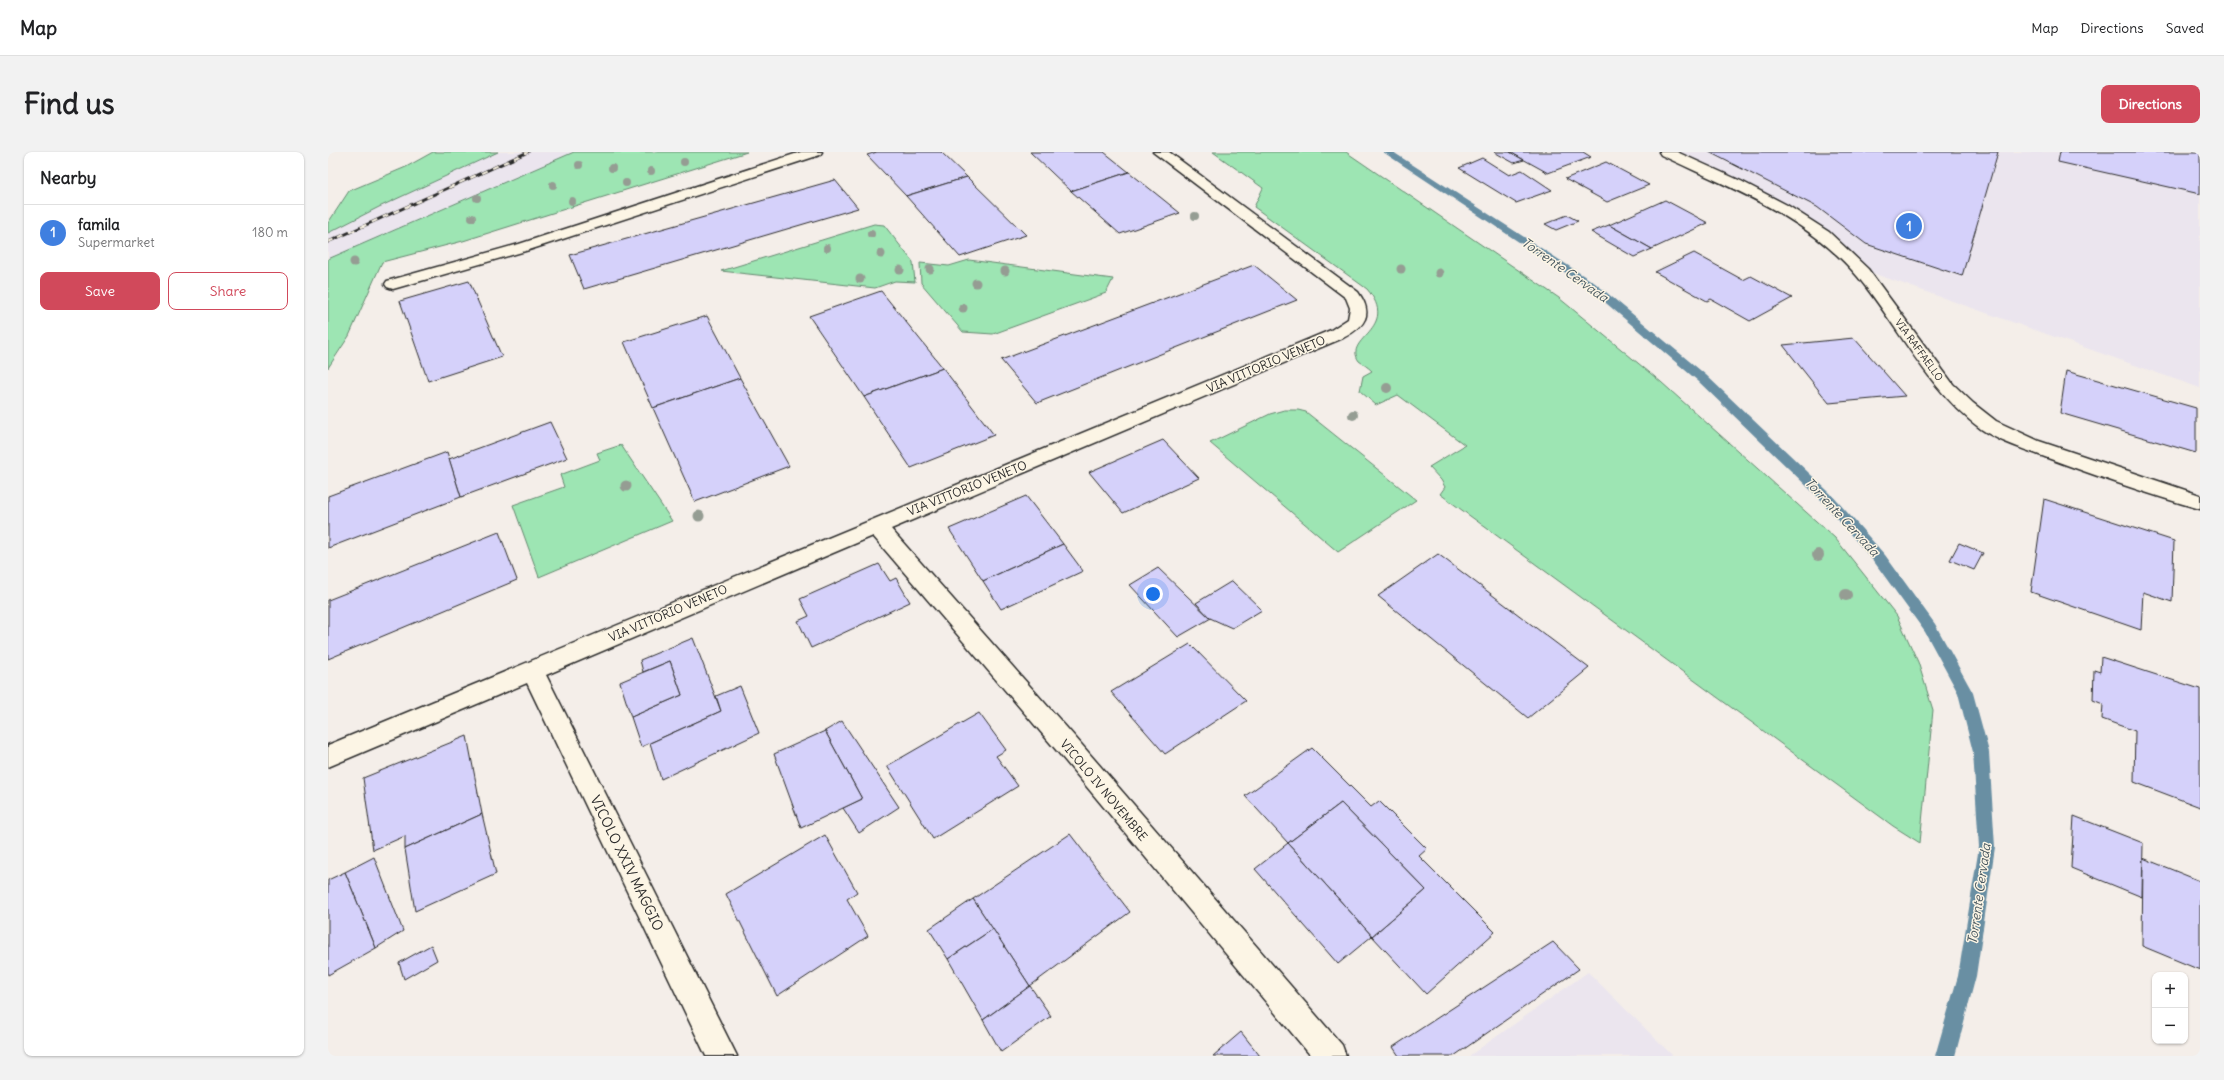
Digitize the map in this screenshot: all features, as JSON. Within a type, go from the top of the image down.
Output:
[{"type":"street","points":[[393,284],[524,247],[815,152]]},
{"type":"street","name":"VIA VITTORIO VENETO","points":[[328,756],[1337,334],[1355,323],[1359,315],[1359,308],[1352,295],[1160,152]]},
{"type":"street","name":"VIA RAFFAELLO","points":[[1666,152],[1778,207],[1815,229],[1844,253],[1871,284],[1941,382],[1970,412],[1990,426],[2009,437],[2200,502]]},
{"type":"street","name":"VICOLO IV NOVEMBRE","points":[[876,526],[1066,744],[1330,1056]]},
{"type":"street","name":"VICOLO XXIV MAGGIO","points":[[532,670],[722,1056]]},
{"type":"shaded area","points":[[498,152],[574,152],[328,259],[328,233],[379,207]]},
{"type":"shaded area","points":[[1666,152],[2200,152],[2200,388],[1858,268],[1815,229]]},
{"type":"shaded area","points":[[1588,972],[1673,1056],[1469,1056]]},
{"type":"green space","points":[[433,152],[498,152],[379,207],[328,233],[328,223],[349,191],[406,167]]},
{"type":"green space","points":[[574,152],[747,152],[463,241],[382,262],[349,336],[328,368],[328,259]]},
{"type":"green space","points":[[1213,152],[1346,152],[1559,298],[1661,382],[1835,538],[1897,616],[1918,662],[1933,710],[1920,843],[1893,826],[1440,494],[1445,487],[1441,480],[1429,467],[1465,445],[1398,395],[1376,405],[1360,391],[1363,376],[1372,371],[1359,361],[1356,353],[1358,346],[1375,323],[1378,314],[1376,303],[1367,289],[1254,207],[1263,188]]},
{"type":"green space","points":[[874,224],[884,225],[913,262],[915,282],[895,281],[875,288],[721,271]]},
{"type":"green space","points":[[969,260],[1113,279],[1106,293],[993,334],[963,332],[921,283],[920,263],[949,266]]},
{"type":"green space","points":[[1284,410],[1298,410],[1306,412],[1416,500],[1338,552],[1210,443],[1270,414]]},
{"type":"green space","points":[[621,445],[672,521],[539,577],[513,505],[564,487],[560,475],[600,460],[597,453]]},
{"type":"building","points":[[877,152],[941,152],[967,177],[906,196],[867,155]]},
{"type":"building","points":[[1030,152],[1104,152],[1129,172],[1071,191]]},
{"type":"building","points":[[1494,152],[1510,152],[1524,160],[1514,163]]},
{"type":"building","points":[[1510,152],[1583,152],[1591,157],[1548,173]]},
{"type":"building","points":[[1709,152],[1998,152],[1962,276],[1866,244],[1817,207]]},
{"type":"building","points":[[2060,152],[2200,152],[2200,194],[2058,162]]},
{"type":"building","points":[[1482,158],[1509,175],[1522,170],[1552,190],[1516,203],[1459,168]]},
{"type":"building","points":[[1606,162],[1649,185],[1607,202],[1565,179]]},
{"type":"building","points":[[1129,172],[1180,213],[1120,234],[1071,191]]},
{"type":"building","points":[[967,177],[1026,235],[960,257],[906,196]]},
{"type":"building","points":[[835,180],[858,208],[584,289],[570,255]]},
{"type":"building","points":[[1665,200],[1708,223],[1652,249],[1609,225]]},
{"type":"building","points":[[1567,215],[1578,221],[1556,230],[1545,224]]},
{"type":"building","points":[[1609,225],[1652,249],[1634,257],[1591,232]]},
{"type":"building","points":[[1694,253],[1743,280],[1751,276],[1792,298],[1750,321],[1711,299],[1707,301],[1655,272]]},
{"type":"building","points":[[1254,265],[1297,300],[1037,403],[1001,360]]},
{"type":"building","points":[[469,281],[502,357],[428,381],[400,301]]},
{"type":"building","points":[[881,291],[943,368],[864,397],[809,316]]},
{"type":"building","points":[[707,316],[740,378],[653,408],[624,342]]},
{"type":"building","points":[[1854,338],[1905,396],[1829,403],[1783,345]]},
{"type":"building","points":[[943,368],[994,435],[911,468],[864,397]]},
{"type":"building","points":[[2066,371],[2196,408],[2196,453],[2060,413]]},
{"type":"building","points":[[740,378],[789,466],[695,502],[653,408]]},
{"type":"building","points":[[550,422],[567,458],[461,497],[449,459]]},
{"type":"building","points":[[1163,440],[1199,478],[1123,513],[1089,472]]},
{"type":"building","points":[[447,452],[461,497],[328,548],[328,496]]},
{"type":"building","points":[[1026,496],[1063,544],[983,581],[949,529]]},
{"type":"building","points":[[2044,499],[2174,541],[2172,602],[2143,592],[2141,630],[2031,592]]},
{"type":"building","points":[[499,532],[517,580],[328,659],[328,600]]},
{"type":"building","points":[[1959,543],[1983,553],[1974,570],[1950,560]]},
{"type":"building","points":[[1063,544],[1083,571],[1001,609],[983,581]]},
{"type":"building","points":[[1438,554],[1589,668],[1528,718],[1378,596]]},
{"type":"building","points":[[879,564],[890,581],[896,578],[910,602],[811,648],[798,621],[809,616],[800,599]]},
{"type":"building","points":[[1158,568],[1211,618],[1178,637],[1130,585]]},
{"type":"building","points":[[1232,581],[1262,610],[1232,628],[1210,618],[1196,603]]},
{"type":"building","points":[[693,638],[721,711],[641,747],[631,717],[682,695],[670,661],[643,672],[640,660]]},
{"type":"building","points":[[1190,644],[1246,701],[1165,754],[1111,692]]},
{"type":"building","points":[[2101,657],[2200,689],[2200,807],[2134,782],[2135,731],[2102,719],[2103,704],[2093,700],[2094,670],[2100,672]]},
{"type":"building","points":[[670,661],[682,695],[631,717],[620,682]]},
{"type":"building","points":[[740,686],[759,733],[661,779],[650,743],[721,711],[716,696]]},
{"type":"building","points":[[979,713],[1006,750],[996,756],[1018,786],[933,839],[887,766]]},
{"type":"building","points":[[842,721],[899,807],[859,833],[843,808],[862,799],[825,731]]},
{"type":"building","points":[[825,731],[862,799],[801,828],[774,754]]},
{"type":"building","points":[[467,736],[482,814],[405,849],[405,836],[373,850],[363,778]]},
{"type":"building","points":[[1312,748],[1371,807],[1379,801],[1427,849],[1419,856],[1495,932],[1426,994],[1372,936],[1426,890],[1341,803],[1288,843],[1245,796]]},
{"type":"building","points":[[1341,803],[1426,890],[1372,936],[1288,843]]},
{"type":"building","points":[[482,814],[496,874],[415,911],[405,849]]},
{"type":"building","points":[[2074,816],[2143,843],[2142,897],[2071,868]]},
{"type":"building","points":[[1070,834],[1130,912],[1030,986],[973,899]]},
{"type":"building","points":[[825,835],[857,892],[847,899],[868,936],[777,996],[726,894]]},
{"type":"building","points":[[1288,843],[1372,936],[1338,964],[1255,869]]},
{"type":"building","points":[[374,857],[403,931],[376,948],[345,872]]},
{"type":"building","points":[[2143,858],[2200,881],[2200,970],[2142,946]]},
{"type":"building","points":[[345,872],[376,948],[328,975],[328,880]]},
{"type":"building","points":[[973,899],[993,929],[948,959],[929,929]]},
{"type":"building","points":[[993,929],[1030,986],[983,1020],[948,959]]},
{"type":"building","points":[[1553,942],[1579,969],[1454,1056],[1399,1056],[1393,1047]]},
{"type":"building","points":[[431,945],[437,960],[404,979],[399,963]]},
{"type":"building","points":[[1030,986],[1051,1016],[1001,1052],[983,1020]]},
{"type":"building","points":[[1241,1032],[1260,1056],[1213,1056]]},
{"type":"waterway","name":"Torrente Cervada","points":[[1387,152],[1591,285],[1702,378],[1825,496],[1880,559],[1930,628],[1965,693],[1981,752],[1987,847],[1967,976],[1945,1056]]},
{"type":"railway","points":[[328,242],[528,152]]},
{"type":"place","name":"famila","points":[[1909,226]]}]
